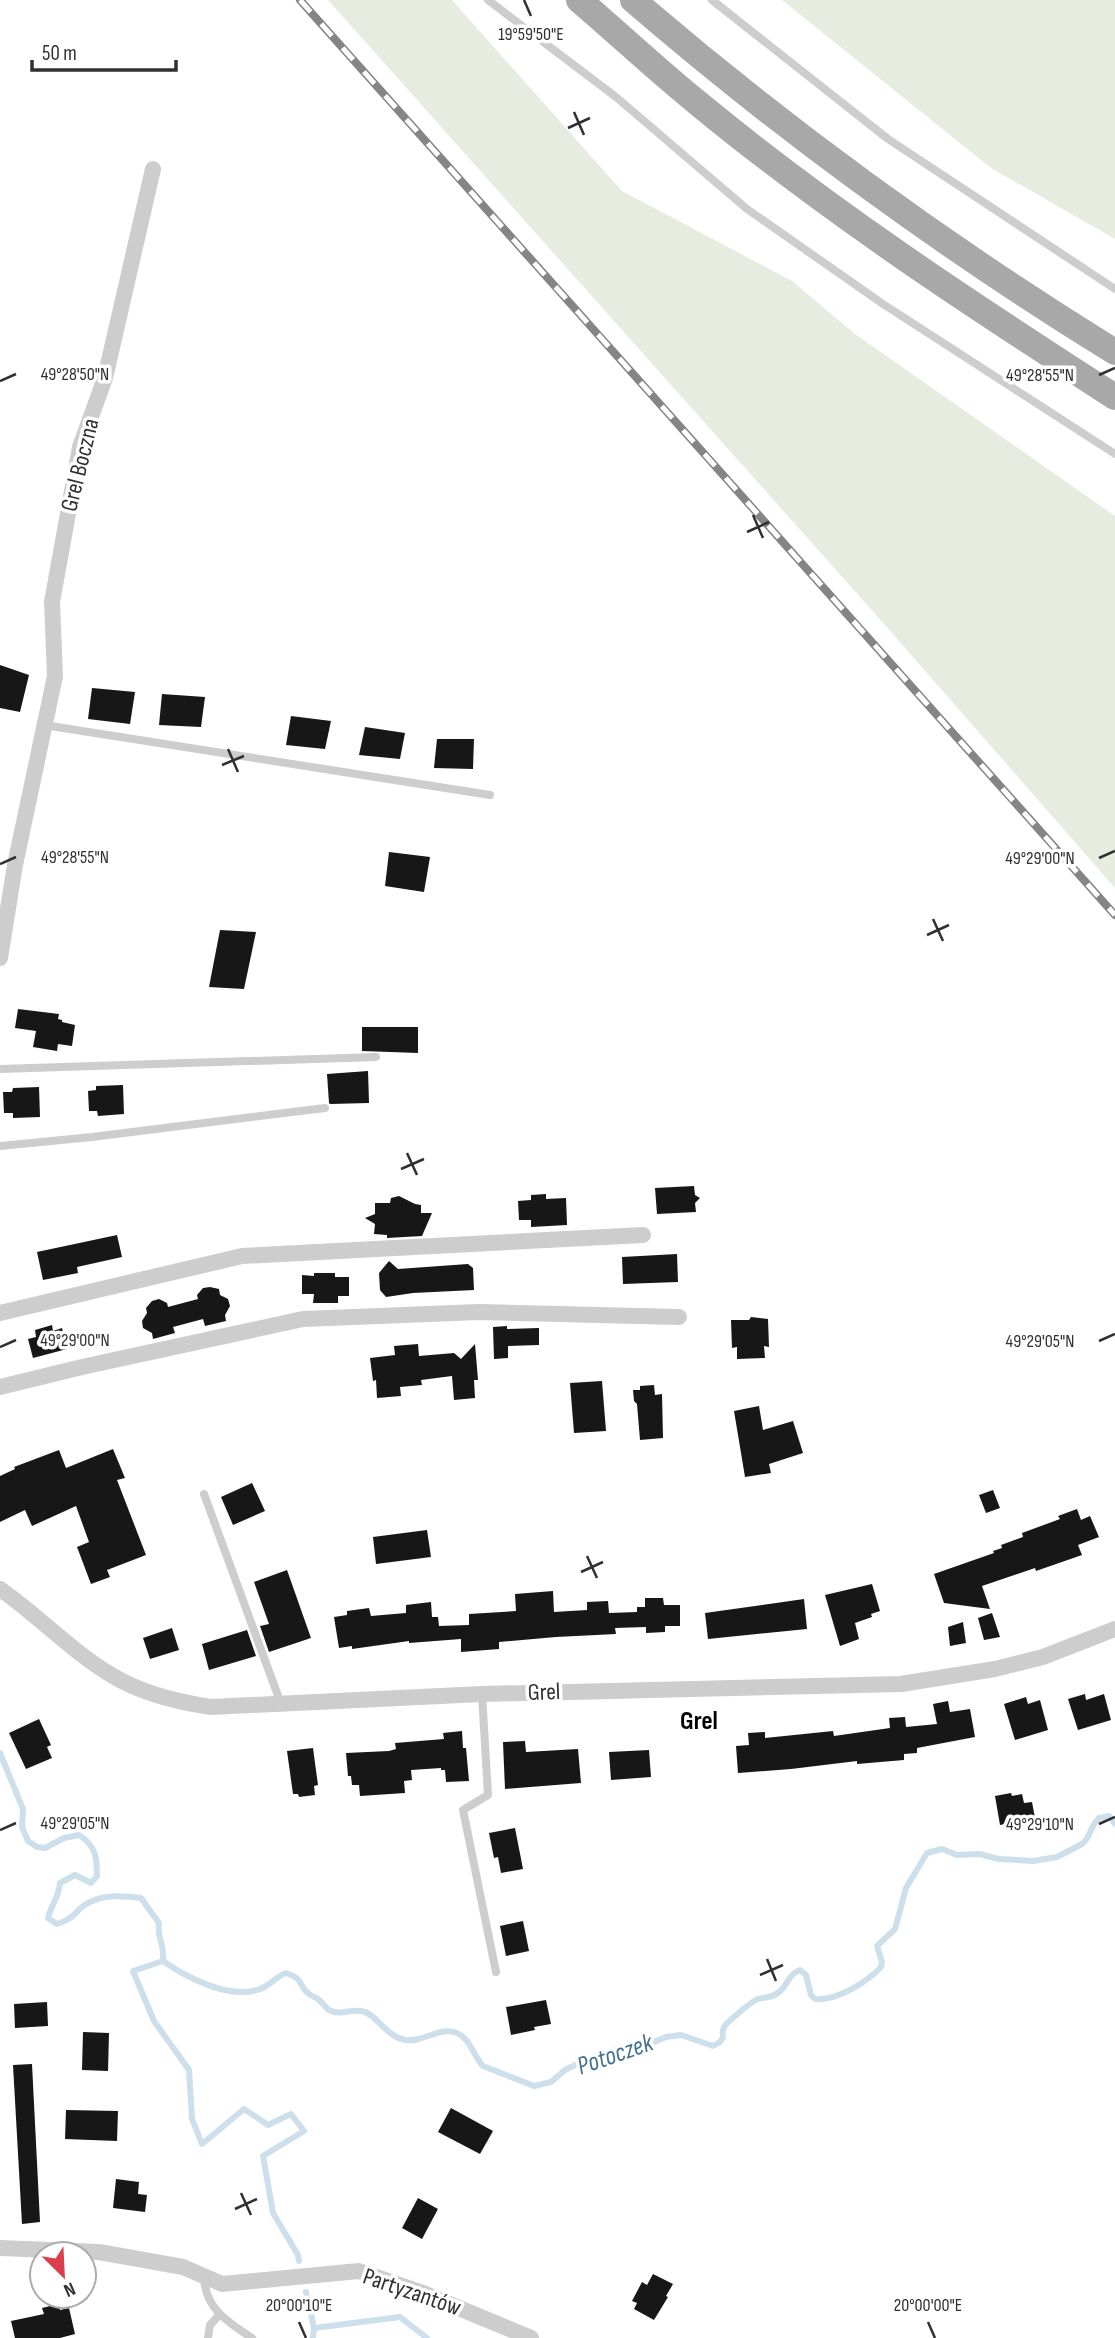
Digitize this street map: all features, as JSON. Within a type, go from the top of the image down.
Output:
[{"type":"main road","points":[[579,0],[698,104],[838,211],[982,312],[1115,397]]},
{"type":"main road","points":[[634,0],[791,130],[861,183],[987,270],[1115,352]]},
{"type":"street","name":"Grel Boczna","points":[[0,958],[15,864],[55,676],[52,602],[80,447],[105,378],[153,169]]},
{"type":"street","points":[[0,1313],[242,1255],[643,1235]]},
{"type":"street","points":[[0,1387],[303,1319],[479,1312],[679,1317]]},
{"type":"street","name":"Grel","points":[[0,1589],[112,1676],[182,1703],[211,1707],[482,1694],[901,1684],[1020,1663],[1055,1653],[1115,1629]]},
{"type":"street","name":"Partyzantów","points":[[0,2248],[99,2252],[183,2267],[222,2284],[359,2272],[423,2293],[531,2338]]},
{"type":"lane","points":[[488,0],[616,97],[747,209],[883,304],[1115,454]]},
{"type":"lane","points":[[712,0],[888,139],[1115,289]]},
{"type":"lane","points":[[44,725],[490,795]]},
{"type":"lane","points":[[0,1069],[376,1056]]},
{"type":"lane","points":[[0,1146],[325,1108]]},
{"type":"lane","points":[[204,1494],[281,1704]]},
{"type":"lane","points":[[482,1694],[488,1795],[463,1810],[496,1972]]},
{"type":"lane","points":[[204,2276],[204,2291],[219,2315],[252,2338]]},
{"type":"lane","points":[[208,2338],[210,2325],[219,2315]]},
{"type":"shaded area","points":[[328,0],[452,0],[622,191],[792,281],[855,334],[1115,516],[1115,888],[885,625]]},
{"type":"shaded area","points":[[782,0],[1115,0],[1115,239],[991,168]]},
{"type":"building","points":[[0,665],[29,675],[20,712],[0,708]]},
{"type":"building","points":[[92,688],[135,692],[130,724],[88,719]]},
{"type":"building","points":[[162,694],[205,697],[201,727],[159,725]]},
{"type":"building","points":[[291,716],[331,721],[325,749],[286,745]]},
{"type":"building","points":[[365,727],[405,733],[400,759],[359,755]]},
{"type":"building","points":[[437,739],[474,739],[473,769],[434,768]]},
{"type":"building","points":[[389,852],[430,857],[424,892],[385,886]]},
{"type":"building","points":[[220,930],[256,932],[244,989],[209,987]]},
{"type":"building","points":[[18,1009],[59,1014],[58,1019],[62,1022],[75,1025],[72,1046],[58,1044],[57,1051],[33,1047],[36,1031],[15,1028]]},
{"type":"building","points":[[362,1027],[418,1027],[418,1053],[362,1051]]},
{"type":"building","points":[[368,1071],[369,1103],[329,1103],[327,1074]]},
{"type":"building","points":[[123,1085],[124,1114],[98,1116],[97,1111],[89,1111],[88,1091],[96,1090],[96,1086]]},
{"type":"building","points":[[39,1087],[40,1117],[13,1118],[13,1113],[4,1113],[3,1092],[12,1092],[13,1088]]},
{"type":"building","points":[[694,1186],[695,1195],[700,1198],[695,1203],[696,1212],[657,1214],[655,1188]]},
{"type":"building","points":[[546,1194],[546,1199],[566,1198],[567,1225],[531,1227],[531,1220],[519,1220],[518,1201],[531,1200],[531,1195]]},
{"type":"building","points":[[399,1196],[421,1205],[421,1213],[432,1213],[422,1236],[387,1238],[387,1235],[374,1234],[375,1224],[365,1218],[375,1214],[375,1203],[390,1203],[391,1198]]},
{"type":"building","points":[[117,1235],[122,1257],[77,1267],[78,1273],[43,1280],[37,1252]]},
{"type":"building","points":[[677,1254],[678,1282],[623,1284],[622,1257]]},
{"type":"building","points":[[389,1261],[398,1269],[468,1264],[473,1268],[474,1290],[386,1297],[380,1290],[379,1273]]},
{"type":"building","points":[[314,1273],[335,1273],[335,1277],[349,1277],[349,1296],[338,1296],[338,1303],[313,1303],[314,1294],[302,1294],[302,1275],[314,1276]]},
{"type":"building","points":[[203,1288],[219,1289],[220,1295],[228,1299],[230,1306],[225,1315],[226,1321],[205,1326],[203,1319],[173,1327],[175,1333],[153,1339],[152,1333],[143,1328],[146,1308],[152,1301],[159,1299],[167,1303],[168,1307],[198,1299],[197,1295]]},
{"type":"building","points":[[751,1317],[768,1319],[769,1347],[764,1346],[765,1358],[737,1359],[737,1347],[732,1348],[731,1320],[749,1320]]},
{"type":"building","points":[[52,1325],[53,1331],[62,1328],[67,1349],[33,1358],[28,1339],[36,1337],[35,1330]]},
{"type":"building","points":[[507,1326],[507,1329],[539,1328],[539,1345],[508,1346],[508,1358],[494,1359],[493,1327]]},
{"type":"building","points":[[418,1344],[419,1356],[454,1353],[461,1359],[475,1344],[478,1380],[474,1380],[475,1398],[454,1400],[452,1376],[421,1380],[422,1385],[400,1387],[401,1396],[377,1398],[376,1380],[373,1381],[370,1358],[395,1355],[394,1346]]},
{"type":"building","points":[[602,1381],[606,1431],[574,1433],[570,1383]]},
{"type":"building","points":[[654,1385],[655,1395],[662,1394],[663,1438],[640,1440],[633,1390],[640,1390],[640,1386]]},
{"type":"building","points":[[759,1406],[763,1430],[793,1421],[803,1453],[769,1464],[771,1473],[745,1477],[734,1411]]},
{"type":"building","points":[[113,1449],[125,1478],[117,1480],[146,1555],[107,1570],[110,1577],[91,1584],[77,1547],[89,1542],[76,1506],[32,1526],[25,1510],[0,1522],[0,1476],[15,1469],[14,1467],[59,1450],[66,1468]]},
{"type":"building","points":[[252,1483],[265,1511],[233,1525],[221,1497]]},
{"type":"building","points":[[993,1490],[1000,1508],[986,1513],[979,1495]]},
{"type":"building","points":[[1077,1509],[1081,1520],[1090,1516],[1099,1537],[1078,1545],[1082,1555],[982,1586],[990,1609],[944,1603],[934,1574],[994,1553],[993,1551],[1002,1548],[1001,1545],[1023,1537],[1022,1533],[1060,1519],[1058,1516]]},
{"type":"building","points":[[427,1530],[431,1557],[376,1564],[373,1537]]},
{"type":"building","points":[[287,1570],[311,1638],[269,1652],[260,1626],[269,1624],[254,1582]]},
{"type":"building","points":[[872,1584],[880,1611],[855,1623],[859,1639],[840,1646],[825,1595]]},
{"type":"building","points":[[553,1591],[554,1612],[587,1610],[587,1602],[608,1601],[609,1613],[637,1612],[637,1607],[645,1607],[645,1598],[663,1598],[664,1605],[680,1605],[680,1626],[665,1626],[665,1632],[646,1633],[646,1627],[615,1628],[616,1634],[499,1642],[499,1649],[461,1652],[461,1639],[339,1648],[334,1617],[347,1615],[347,1611],[369,1608],[371,1616],[406,1613],[406,1605],[431,1602],[432,1617],[438,1617],[439,1626],[469,1625],[469,1614],[516,1611],[515,1594]]},
{"type":"building","points":[[804,1599],[807,1629],[708,1639],[705,1613]]},
{"type":"building","points":[[992,1613],[1000,1637],[984,1640],[978,1618]]},
{"type":"building","points":[[963,1622],[966,1643],[950,1646],[948,1627]]},
{"type":"building","points":[[172,1628],[179,1650],[150,1659],[143,1638]]},
{"type":"building","points":[[247,1630],[256,1656],[209,1670],[202,1644]]},
{"type":"building","points":[[1085,1694],[1086,1700],[1104,1694],[1111,1720],[1078,1730],[1068,1699]]},
{"type":"building","points":[[1026,1697],[1028,1704],[1040,1700],[1048,1730],[1015,1740],[1004,1704]]},
{"type":"building","points":[[948,1701],[950,1712],[970,1709],[975,1737],[917,1748],[917,1753],[904,1754],[904,1760],[857,1764],[857,1761],[738,1773],[736,1746],[749,1745],[748,1733],[765,1732],[765,1738],[833,1731],[834,1736],[890,1728],[889,1718],[905,1717],[906,1727],[937,1724],[933,1704]]},
{"type":"building","points":[[39,1719],[51,1745],[47,1747],[52,1758],[26,1769],[9,1733]]},
{"type":"building","points":[[462,1731],[469,1781],[446,1782],[445,1770],[441,1768],[411,1770],[412,1780],[404,1781],[405,1793],[360,1796],[359,1785],[352,1785],[351,1776],[348,1776],[346,1753],[389,1751],[396,1749],[395,1743],[444,1739],[443,1733]]},
{"type":"building","points":[[525,1741],[526,1752],[578,1749],[581,1783],[505,1789],[503,1742]]},
{"type":"building","points":[[313,1748],[318,1785],[314,1786],[315,1795],[299,1797],[298,1794],[293,1794],[287,1751]]},
{"type":"building","points":[[649,1750],[651,1777],[611,1780],[609,1752]]},
{"type":"building","points":[[1011,1793],[1012,1796],[1022,1794],[1024,1803],[1032,1802],[1035,1818],[1000,1825],[995,1796]]},
{"type":"building","points":[[515,1828],[523,1869],[501,1873],[498,1857],[494,1858],[489,1833]]},
{"type":"building","points":[[523,1921],[529,1951],[506,1956],[500,1926]]},
{"type":"building","points":[[546,2000],[551,2024],[511,2035],[506,2007]]},
{"type":"building","points":[[47,2002],[48,2026],[15,2028],[14,2004]]},
{"type":"building","points":[[83,2032],[109,2033],[108,2071],[82,2070]]},
{"type":"building","points":[[32,2064],[40,2222],[22,2224],[13,2065]]},
{"type":"building","points":[[451,2108],[493,2131],[480,2154],[438,2132]]},
{"type":"building","points":[[66,2110],[118,2111],[117,2141],[65,2139]]},
{"type":"building","points":[[116,2179],[139,2182],[138,2194],[147,2195],[145,2212],[113,2208]]},
{"type":"building","points":[[418,2198],[438,2209],[422,2239],[402,2228]]},
{"type":"building","points":[[653,2274],[673,2284],[654,2320],[634,2309],[637,2303],[632,2301],[642,2282],[647,2285]]},
{"type":"building","points":[[43,2310],[69,2310],[75,2334],[60,2338],[15,2338],[11,2321],[44,2314]]},
{"type":"waterway","name":"Potoczek","points":[[0,1753],[23,1809],[22,1827],[28,1841],[37,1847],[45,1848],[64,1838],[79,1835],[89,1843],[94,1852],[97,1876],[91,1883],[75,1875],[60,1883],[48,1918],[57,1924],[64,1922],[85,1904],[96,1899],[122,1896],[141,1898],[159,1923],[163,1961]]},
{"type":"waterway","name":"Potoczek","points":[[163,1961],[195,1980],[233,1992],[261,1989],[286,1973],[299,1980],[305,1991],[329,2010],[366,2012],[398,2038],[412,2040],[450,2031],[457,2033],[465,2039],[483,2066],[534,2086],[551,2082],[565,2070],[581,2062],[666,2037],[681,2035],[713,2046],[720,2042],[724,2027],[734,2016],[758,1999],[778,1993],[792,1975],[800,1970],[806,1975],[811,1995],[815,1999],[833,1997],[860,1984],[881,1967],[877,1946],[895,1929],[906,1888],[927,1853],[942,1849],[957,1855],[979,1854],[999,1859],[1033,1861],[1057,1857],[1082,1844],[1099,1818],[1109,1816],[1115,1824]]},
{"type":"waterway","points":[[163,1961],[133,1971],[154,2021],[189,2070],[192,2119],[202,2144],[244,2109],[268,2125],[291,2114],[304,2131],[263,2156],[273,2213],[299,2261]]},
{"type":"waterway","points":[[306,2292],[314,2328],[313,2338]]},
{"type":"waterway","points":[[314,2328],[400,2317],[427,2338]]},
{"type":"railway","points":[[300,0],[1115,915]]},
{"type":"district","name":"Grel","points":[[699,1721]]}]
